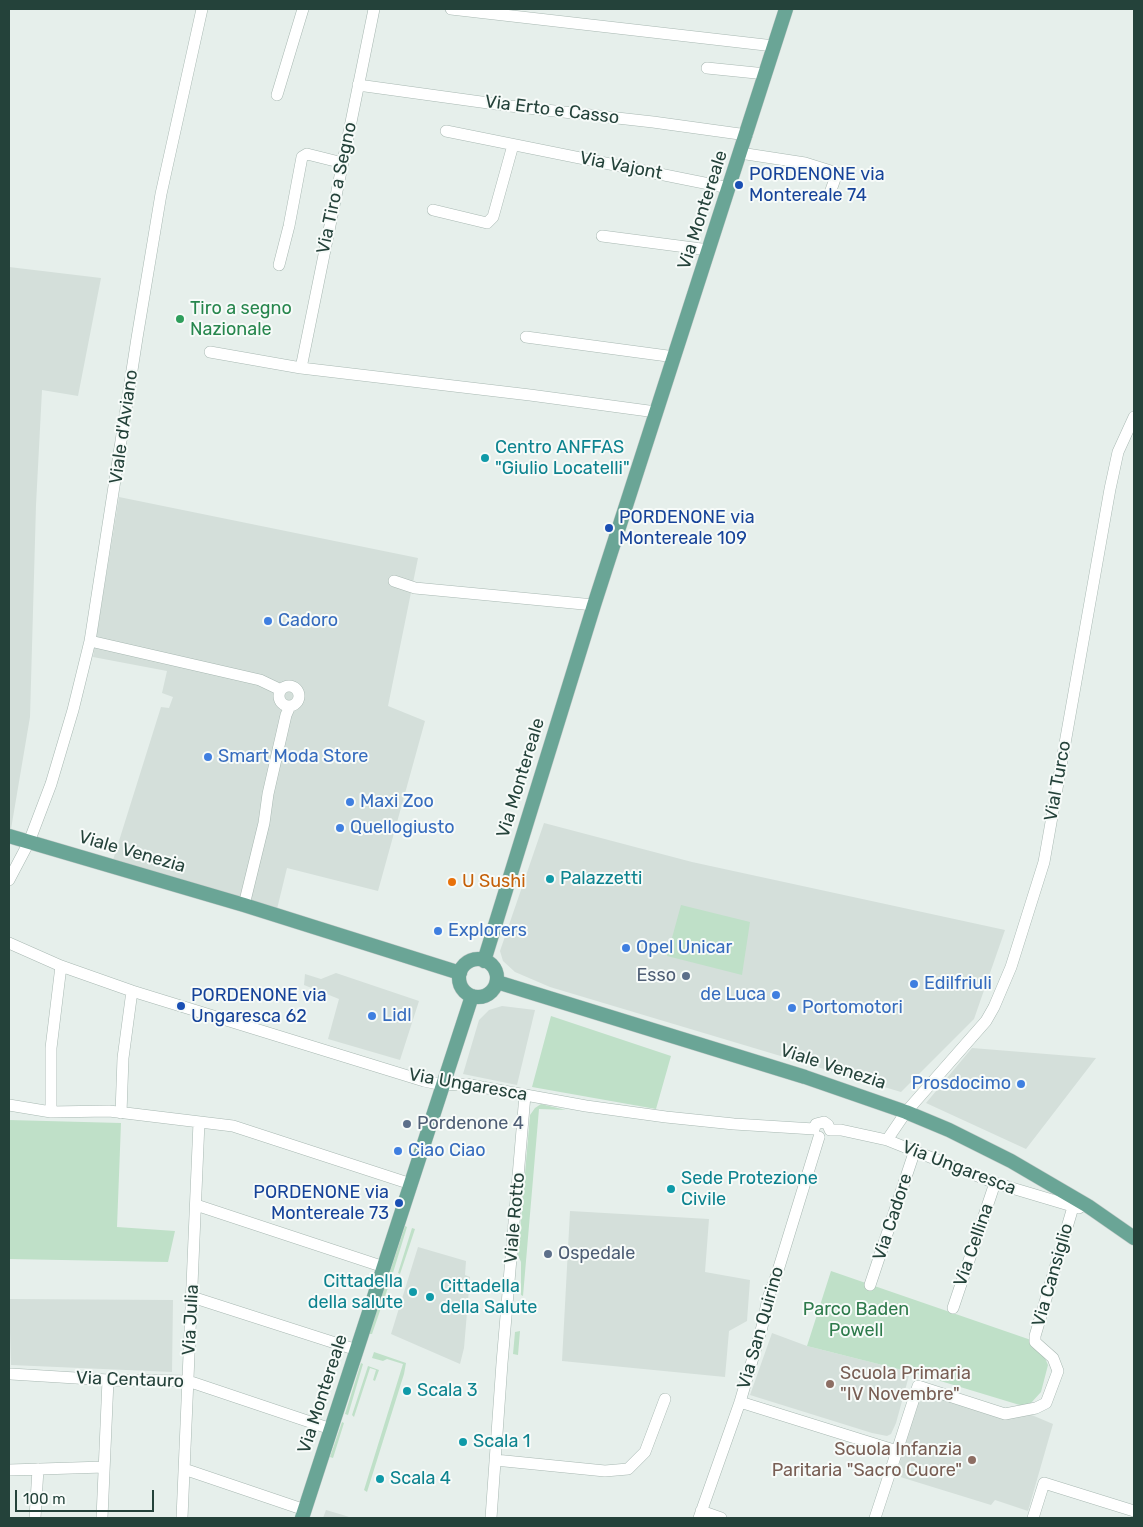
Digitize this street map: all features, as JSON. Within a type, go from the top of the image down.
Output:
[{"type":"main road","name":"Via Montereale","points":[[484,961],[594,606],[786,9]]},
{"type":"main road","name":"Viale Venezia","points":[[9,836],[244,905],[460,972]]},
{"type":"main road","points":[[478,960],[484,961],[496,971],[497,982],[487,995],[472,996],[460,984],[460,972],[467,963],[478,960]]},
{"type":"main road","name":"Viale Venezia","points":[[497,982],[805,1077],[906,1112],[994,1152],[1088,1206],[1134,1238]]},
{"type":"main road","name":"Via Montereale","points":[[303,1514],[472,996]]},
{"type":"main road","points":[[1114,1223],[1134,1234]]},
{"type":"street","name":"Viale d'Aviano","points":[[9,880],[29,842],[56,765],[73,710],[90,641],[161,194],[202,9]]},
{"type":"street","points":[[277,95],[303,9]]},
{"type":"street","name":"Via Tiro a Segno","points":[[301,368],[374,9]]},
{"type":"street","points":[[451,9],[774,46]]},
{"type":"street","points":[[707,68],[766,74]]},
{"type":"street","name":"Via Erto e Casso","points":[[358,84],[501,105],[653,122],[747,135]]},
{"type":"street","name":"Via Vajont","points":[[446,131],[729,188]]},
{"type":"street","points":[[433,210],[487,223],[494,217],[514,145]]},
{"type":"street","points":[[740,153],[805,163],[837,173],[830,193]]},
{"type":"street","points":[[279,265],[302,157],[307,154],[343,163]]},
{"type":"street","points":[[602,236],[709,250]]},
{"type":"street","points":[[526,337],[675,357]]},
{"type":"street","points":[[210,352],[301,368],[656,412]]},
{"type":"street","name":"Vial Turco","points":[[887,1140],[906,1112],[986,1021],[994,1008],[1011,967],[1044,862],[1110,489],[1118,452],[1134,417]]},
{"type":"street","points":[[394,581],[415,588],[594,606]]},
{"type":"street","points":[[90,641],[260,680],[281,690]]},
{"type":"street","points":[[288,686],[293,687],[297,691],[298,700],[295,704],[290,706],[284,705],[280,701],[279,695],[281,690],[288,686]]},
{"type":"street","points":[[244,905],[264,823],[268,794],[286,715],[290,706]]},
{"type":"street","name":"Via Ungaresca","points":[[9,943],[61,966],[132,991],[443,1085],[465,1084],[586,1106],[666,1117],[817,1133],[826,1136],[830,1130],[841,1130],[887,1140],[995,1183],[1073,1207],[1082,1208],[1088,1206]]},
{"type":"street","points":[[51,1112],[51,1048],[61,966]]},
{"type":"street","points":[[121,1112],[124,1058],[132,991]]},
{"type":"street","name":"Viale Rotto","points":[[490,1518],[525,1095]]},
{"type":"street","points":[[9,1105],[51,1112],[121,1112],[233,1126],[411,1184]]},
{"type":"street","name":"Via Julia","points":[[182,1518],[199,1122]]},
{"type":"street","name":"Via San Quirino","points":[[700,1515],[740,1402],[762,1327],[768,1298],[776,1277],[817,1133]]},
{"type":"street","name":"Via Cadore","points":[[870,1285],[915,1150]]},
{"type":"street","name":"Via Cellina","points":[[953,1308],[995,1183]]},
{"type":"street","points":[[196,1205],[384,1267]]},
{"type":"street","name":"Via Cansiglio","points":[[897,1451],[918,1386],[1005,1414],[1036,1408],[1046,1403],[1058,1371],[1053,1358],[1035,1342],[1073,1207]]},
{"type":"street","points":[[192,1298],[357,1350]]},
{"type":"street","name":"Via Centauro","points":[[12,1374],[108,1380],[188,1381],[331,1428]]},
{"type":"street","points":[[102,1518],[108,1380]]},
{"type":"street","points":[[495,1460],[605,1471],[628,1469],[645,1452],[665,1399]]},
{"type":"street","points":[[740,1402],[897,1451],[875,1518]]},
{"type":"street","points":[[9,1470],[104,1467]]},
{"type":"street","points":[[35,1518],[38,1469]]},
{"type":"street","points":[[184,1469],[303,1514]]},
{"type":"street","points":[[1033,1518],[1044,1483],[1134,1511]]},
{"type":"street","points":[[700,1515],[721,1518]]},
{"type":"shaded area","points":[[9,267],[101,278],[78,396],[42,390],[36,505],[30,717],[11,829],[9,828]]},
{"type":"shaded area","points":[[119,497],[418,558],[388,706],[425,721],[378,891],[287,868],[277,909],[113,860],[161,707],[169,708],[173,697],[162,693],[167,671],[93,657]]},
{"type":"shaded area","points":[[544,823],[692,862],[1005,930],[974,1019],[901,1092],[550,987],[515,972],[503,961],[500,951]]},
{"type":"shaded area","name":"Lidl","points":[[336,973],[419,1001],[400,1060],[328,1039],[339,999],[304,985],[305,974],[321,979]]},
{"type":"shaded area","points":[[502,1006],[535,1010],[517,1085],[463,1074],[479,1020],[489,1010]]},
{"type":"shaded area","points":[[972,1048],[1096,1058],[1026,1149],[926,1103]]},
{"type":"shaded area","points":[[570,1211],[709,1219],[705,1272],[750,1280],[747,1321],[729,1331],[725,1377],[562,1361]]},
{"type":"shaded area","name":"Cittadella della salute","points":[[418,1247],[466,1261],[465,1275],[470,1277],[464,1348],[460,1364],[391,1334]]},
{"type":"shaded area","points":[[9,1299],[173,1300],[172,1372],[11,1365]]},
{"type":"shaded area","name":"Scuola Primaria \"IV Novembre\"","points":[[772,1333],[807,1346],[910,1372],[896,1423],[891,1434],[887,1436],[872,1433],[750,1395]]},
{"type":"shaded area","name":"Scuola Infanzia Paritaria \"Sacro Cuore\"","points":[[924,1395],[1004,1419],[1027,1413],[1053,1424],[1028,1511],[995,1500],[991,1505],[897,1476],[904,1444],[919,1400]]},
{"type":"shaded area","points":[[326,1510],[343,1515],[352,1518],[323,1518]]},
{"type":"green space","points":[[681,905],[750,922],[742,975],[667,956]]},
{"type":"green space","points":[[551,1016],[671,1056],[656,1109],[532,1087]]},
{"type":"green space","points":[[541,1104],[566,1110],[539,1109],[523,1296],[521,1295],[521,1262],[518,1255],[530,1115]]},
{"type":"green space","points":[[9,1120],[121,1123],[117,1227],[175,1231],[168,1262],[9,1259]]},
{"type":"green space","points":[[405,1226],[407,1227],[392,1276],[372,1334],[369,1334]]},
{"type":"green space","points":[[412,1228],[415,1229],[400,1274],[398,1273]]},
{"type":"green space","name":"Parco Baden Powell","points":[[831,1271],[1031,1340],[1048,1365],[1041,1392],[1031,1403],[1023,1406],[914,1373],[807,1346]]},
{"type":"green space","points":[[520,1331],[518,1355],[513,1354],[515,1332]]},
{"type":"green space","points":[[374,1352],[406,1363],[367,1492],[364,1490],[403,1364],[387,1359],[383,1361],[372,1358]]},
{"type":"green space","points":[[361,1363],[363,1364],[348,1415],[345,1414]]},
{"type":"green space","points":[[368,1366],[379,1370],[375,1381],[373,1380],[376,1370],[370,1368],[354,1417],[352,1415]]},
{"type":"green space","points":[[342,1422],[344,1423],[333,1458],[330,1457]]},
{"type":"place","name":"PORDENONE via Montereale 74","points":[[739,185]]},
{"type":"place","name":"Tiro a segno Nazionale","points":[[180,319]]},
{"type":"place","name":"Centro ANFFAS \"Giulio Locatelli\"","points":[[485,458]]},
{"type":"place","name":"PORDENONE via Montereale 109","points":[[609,528]]},
{"type":"place","name":"Cadoro","points":[[268,621]]},
{"type":"place","name":"Smart Moda Store","points":[[208,757]]},
{"type":"place","name":"Maxi Zoo","points":[[350,802]]},
{"type":"place","name":"Quellogiusto","points":[[340,828]]},
{"type":"place","name":"Palazzetti","points":[[550,879]]},
{"type":"place","name":"U Sushi","points":[[452,882]]},
{"type":"place","name":"Explorers","points":[[438,931]]},
{"type":"place","name":"Opel Unicar","points":[[626,948]]},
{"type":"place","name":"Esso","points":[[686,976]]},
{"type":"place","name":"Edilfriuli","points":[[914,984]]},
{"type":"place","name":"de Luca","points":[[776,995]]},
{"type":"place","name":"PORDENONE via Ungaresca 62","points":[[181,1006]]},
{"type":"place","name":"Portomotori","points":[[792,1008]]},
{"type":"place","name":"Lidl","points":[[372,1016]]},
{"type":"place","name":"Prosdocimo","points":[[1021,1084]]},
{"type":"place","name":"Pordenone 4","points":[[407,1124]]},
{"type":"place","name":"Ciao Ciao","points":[[398,1151]]},
{"type":"place","name":"Sede Protezione Civile","points":[[671,1189]]},
{"type":"place","name":"PORDENONE via Montereale 73","points":[[399,1203]]},
{"type":"place","name":"Ospedale","points":[[548,1254]]},
{"type":"place","name":"Cittadella della salute","points":[[413,1292]]},
{"type":"place","name":"Cittadella della Salute","points":[[430,1297]]},
{"type":"place","name":"Scuola Primaria \"IV Novembre\"","points":[[830,1384]]},
{"type":"place","name":"Scala 3","points":[[407,1391]]},
{"type":"place","name":"Scala 1","points":[[463,1442]]},
{"type":"place","name":"Scuola Infanzia Paritaria \"Sacro Cuore\"","points":[[972,1460]]},
{"type":"place","name":"Scala 4","points":[[380,1479]]}]
